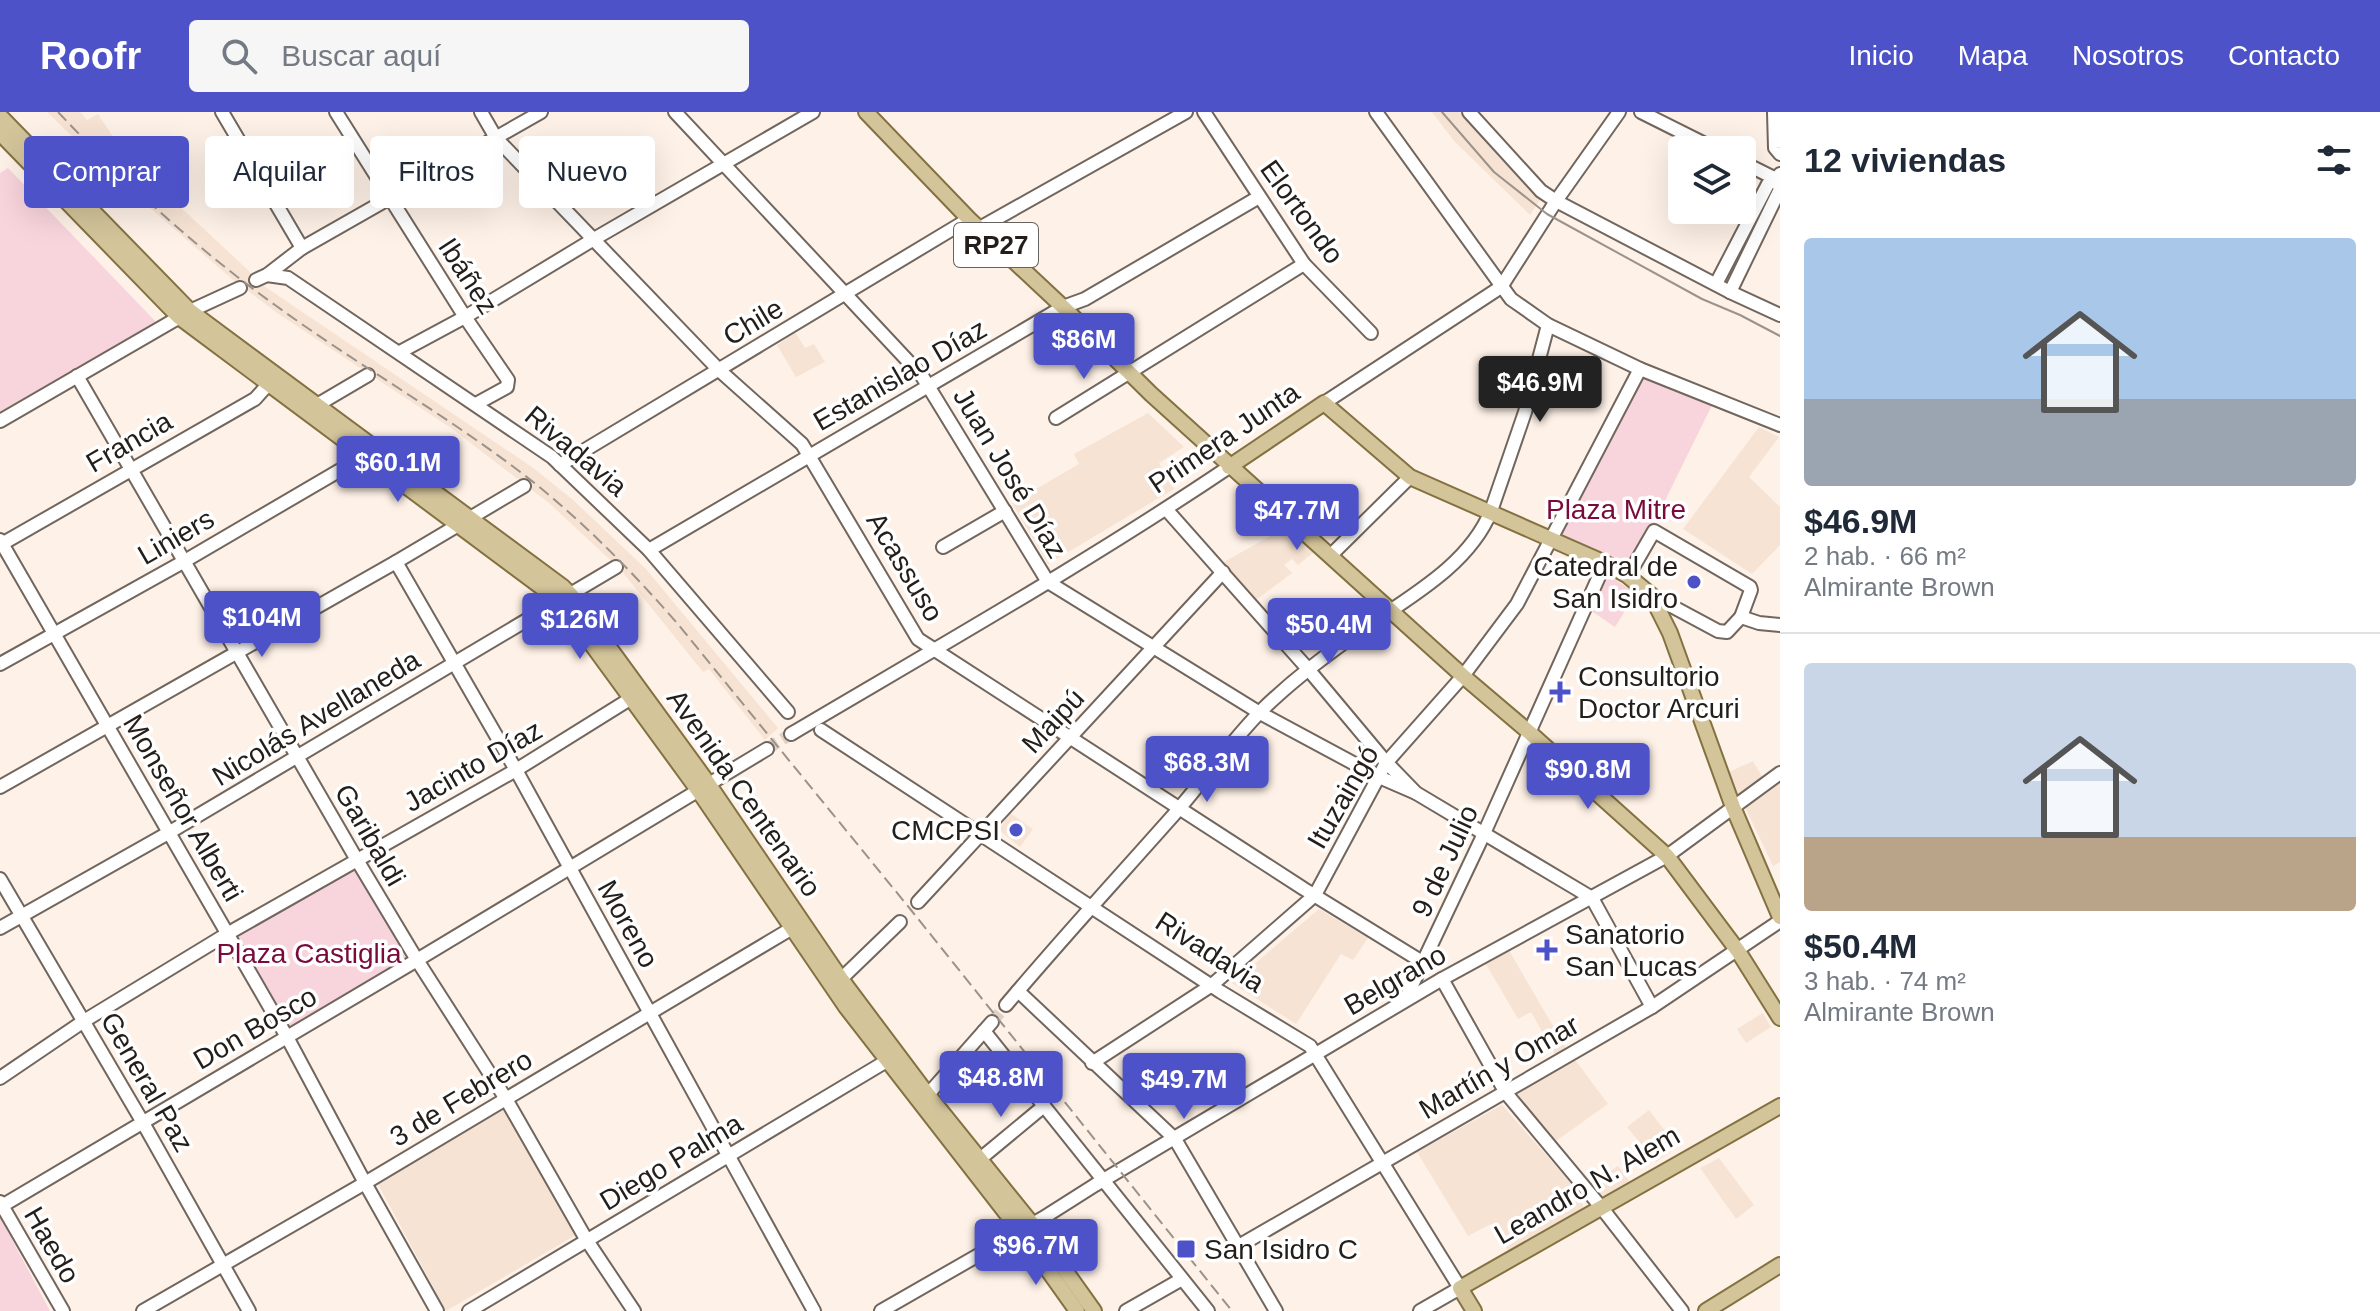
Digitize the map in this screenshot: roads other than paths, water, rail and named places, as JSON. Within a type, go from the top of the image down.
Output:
[{"type":"main road","name":"RP27","points":[[866,112],[974,224],[1229,467],[1667,856],[1738,951],[1780,1018]]},
{"type":"main road","name":"Avenida Centenario","points":[[0,116],[24,144]]},
{"type":"main road","name":"Avenida Centenario","points":[[0,133],[24,153]]},
{"type":"main road","name":"Avenida Centenario","points":[[82,208],[184,314],[463,521],[549,591],[566,598],[703,787],[797,926],[846,1007],[893,1057]]},
{"type":"main road","name":"Avenida Centenario","points":[[92,208],[184,314]]},
{"type":"main road","name":"Avenida Centenario","points":[[272,380],[317,405],[366,448]]},
{"type":"main road","name":"Primera Junta","points":[[1229,467],[1324,403]]},
{"type":"main road","points":[[1324,403],[1410,477],[1605,563],[1628,576],[1651,595],[1670,633],[1733,807],[1780,919]]},
{"type":"main road","name":"Avenida Centenario","points":[[797,926],[841,979],[893,1057],[1094,1311]]},
{"type":"main road","name":"Avenida Centenario","points":[[925,1098],[980,1159],[1077,1311]]},
{"type":"main road","name":"Leandro N. Alem","points":[[1460,1288],[1780,1106]]},
{"type":"main road","points":[[1706,1311],[1780,1265]]},
{"type":"main road","name":"Rivadavia","points":[[1460,1288],[1474,1311]]},
{"type":"street","name":"Ibáñez","points":[[336,112],[370,167]]},
{"type":"street","name":"Acassuso","points":[[481,112],[495,136]]},
{"type":"street","points":[[499,136],[541,112]]},
{"type":"street","name":"Juan José Díaz","points":[[675,112],[929,386],[1048,582],[1260,713],[1379,777],[1416,793]]},
{"type":"street","points":[[400,352],[813,112]]},
{"type":"street","name":"Chile","points":[[560,465],[845,295],[1186,112]]},
{"type":"street","name":"Elortondo","points":[[1204,112],[1304,264],[1371,333]]},
{"type":"street","points":[[1376,112],[1511,299],[1548,325],[1640,369],[1780,425]]},
{"type":"street","name":"Primera Junta","points":[[1324,403],[1501,287],[1556,201],[1619,112]]},
{"type":"street","points":[[1641,112],[1689,136]]},
{"type":"street","points":[[1774,112],[1775,148],[1780,154]]},
{"type":"street","points":[[228,114],[302,248]]},
{"type":"street","points":[[1475,114],[1541,191],[1556,201],[1780,315]]},
{"type":"street","name":"Acassuso","points":[[503,145],[719,370],[802,444],[918,639],[1424,963]]},
{"type":"street","points":[[1756,168],[1779,178]]},
{"type":"street","points":[[1716,284],[1768,184],[1779,178]]},
{"type":"street","points":[[1730,292],[1780,189],[1779,178]]},
{"type":"street","name":"Estanislao Díaz","points":[[649,550],[1063,307],[1085,299],[1259,197]]},
{"type":"street","points":[[288,278],[288,260],[302,248],[374,208]]},
{"type":"street","name":"Ibáñez","points":[[396,208],[508,380],[509,384],[476,404]]},
{"type":"street","name":"Rivadavia","points":[[288,260],[262,277],[288,278],[552,457],[649,550],[788,712]]},
{"type":"street","points":[[1056,418],[1304,264]]},
{"type":"street","points":[[0,421],[184,314],[240,288]]},
{"type":"street","points":[[1006,1005],[1260,713],[1308,669],[1389,609],[1428,585],[1461,558],[1491,511],[1525,412],[1548,325]]},
{"type":"street","name":"Ituzaingó","points":[[1092,1063],[1212,985],[1315,895],[1386,763],[1463,676],[1517,604],[1640,369]]},
{"type":"street","points":[[317,405],[368,375]]},
{"type":"street","name":"Garibaldi","points":[[77,376],[357,860],[506,1099],[586,1239],[634,1311]]},
{"type":"street","name":"Francia","points":[[1,543],[255,399],[272,380]]},
{"type":"street","name":"Liniers","points":[[0,664],[354,462],[366,448]]},
{"type":"street","name":"Primera Junta","points":[[791,734],[1048,582],[1229,467]]},
{"type":"street","points":[[1330,556],[1410,477]]},
{"type":"street","points":[[0,787],[524,486]]},
{"type":"street","points":[[1166,509],[1308,669],[1386,763],[1416,793],[1592,898],[1652,1007]]},
{"type":"street","points":[[943,547],[1005,511]]},
{"type":"street","points":[[1628,576],[1654,531],[1751,590],[1741,617],[1727,632],[1718,631],[1651,595]]},
{"type":"street","name":"Monseñor Alberti","points":[[1,543],[287,1037],[437,1311]]},
{"type":"street","name":"Moreno","points":[[396,562],[516,770],[814,1311]]},
{"type":"street","name":"9 de Julio","points":[[1403,1002],[1485,833],[1605,563]]},
{"type":"street","points":[[566,598],[616,567]]},
{"type":"street","name":"Maipú","points":[[918,902],[1223,572]]},
{"type":"street","name":"Nicolás Avellaneda","points":[[0,928],[170,832],[566,598]]},
{"type":"street","points":[[1670,633],[1684,611]]},
{"type":"street","points":[[1741,617],[1780,625]]},
{"type":"street","name":"Jacinto Díaz","points":[[0,1078],[84,1021],[227,934],[516,770],[636,696]]},
{"type":"street","name":"Rivadavia","points":[[821,730],[1310,1046],[1460,1288]]},
{"type":"street","points":[[703,787],[767,749]]},
{"type":"street","name":"Belgrano","points":[[881,1311],[1026,1228],[1442,979],[1667,856],[1780,773]]},
{"type":"street","name":"Don Bosco","points":[[1,1205],[703,787]]},
{"type":"street","name":"General Paz","points":[[0,879],[249,1311]]},
{"type":"street","name":"Martín y Omar","points":[[1237,1247],[1652,1007],[1738,951],[1780,919]]},
{"type":"street","points":[[841,979],[900,922]]},
{"type":"street","name":"3 de Febrero","points":[[143,1311],[797,926]]},
{"type":"street","points":[[1442,979],[1506,1093],[1682,1311]]},
{"type":"street","points":[[1018,991],[1175,1139],[1276,1311]]},
{"type":"street","points":[[925,1098],[988,1026],[1044,1106],[1208,1311]]},
{"type":"street","name":"Diego Palma","points":[[469,1311],[893,1057]]},
{"type":"street","points":[[980,1159],[1044,1106]]},
{"type":"street","name":"Haedo","points":[[1,1205],[63,1311]]},
{"type":"street","points":[[1126,1311],[1182,1279]]},
{"type":"street","name":"Leandro N. Alem","points":[[1420,1311],[1460,1288]]},
{"type":"tunnel","points":[[767,749],[791,734]]},
{"type":"tunnel","points":[[992,1022],[1006,1005]]},
{"type":"tram line","points":[[1442,112],[1494,172],[1547,214],[1702,299],[1780,336]]},
{"type":"railway","points":[[58,112],[135,189],[217,261],[305,326],[515,468],[559,503],[620,561],[677,623],[1232,1311]]},
{"type":"place","name":"Catedral de San Isidro","points":[[1694,582]]},
{"type":"place","name":"Consultorio Doctor Arcuri","points":[[1560,692]]},
{"type":"place","name":"CMCPSI","points":[[1016,830]]},
{"type":"place","name":"Sanatorio San Lucas","points":[[1547,950]]},
{"type":"place","name":"San Isidro C","points":[[1186,1249]]},
{"type":"park label","name":"Plaza Mitre","points":[[1616,509]]},
{"type":"park label","name":"Plaza Castiglia","points":[[309,953]]}]
